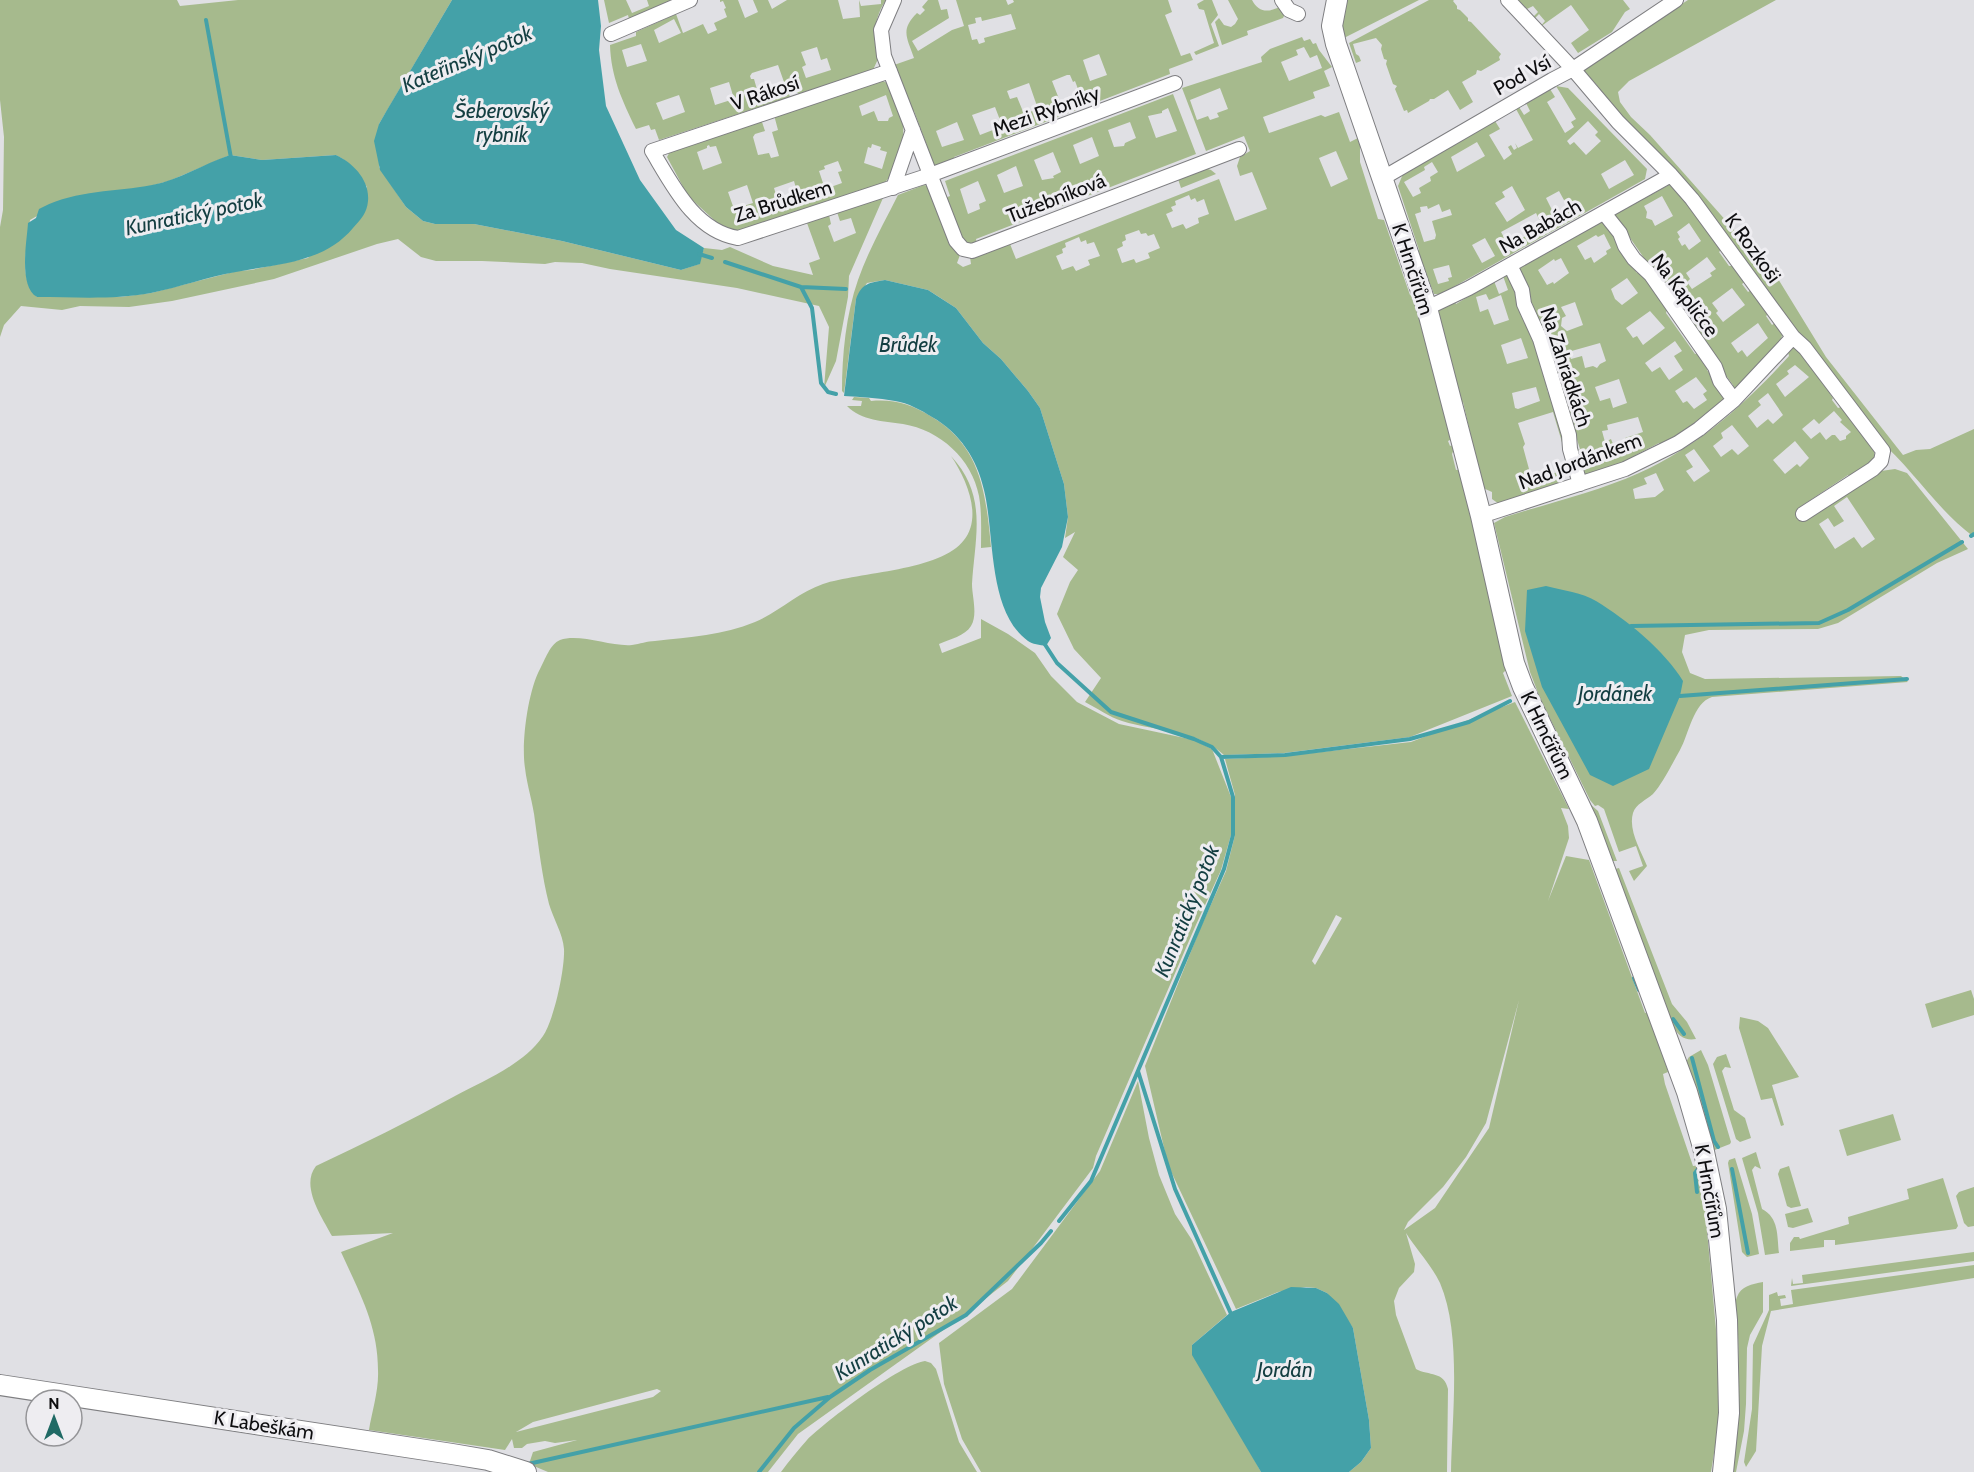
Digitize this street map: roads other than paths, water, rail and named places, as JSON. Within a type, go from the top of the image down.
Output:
[{"type":"street","points":[[611,34],[690,0]]},
{"type":"street","points":[[894,0],[881,35],[884,56],[930,175]]},
{"type":"street","points":[[1282,0],[1289,10],[1298,14]]},
{"type":"street","name":"K Hrnčířům","points":[[1337,0],[1332,26],[1336,44],[1427,308],[1481,516],[1518,674],[1587,821],[1688,1092],[1706,1158],[1724,1279],[1729,1357],[1729,1413],[1723,1472]]},
{"type":"street","name":"K Rozkoši","points":[[1508,0],[1573,69],[1618,122],[1671,175],[1714,227],[1793,337],[1805,348],[1883,455],[1881,462],[1873,469],[1803,514]]},
{"type":"street","name":"Pod Vsí","points":[[1383,178],[1573,69],[1676,0]]},
{"type":"street","name":"V Rákosí","points":[[652,151],[890,71]]},
{"type":"street","name":"Mezi Rybníky","points":[[892,188],[1175,83]]},
{"type":"street","points":[[892,188],[913,130]]},
{"type":"street","name":"Tužebníková","points":[[930,175],[956,241],[963,249],[972,251],[1239,148]]},
{"type":"street","name":"Za Brůdkem","points":[[652,151],[685,206],[722,236],[738,238],[892,188]]},
{"type":"street","name":"Na Babách","points":[[1427,308],[1510,265],[1671,175]]},
{"type":"street","name":"Na Kapličce","points":[[1604,213],[1620,233],[1634,259],[1651,274],[1715,367],[1720,381],[1734,400]]},
{"type":"street","name":"Na Zahrádkách","points":[[1510,265],[1540,339],[1569,435],[1570,448],[1580,484]]},
{"type":"street","name":"Nad Jordánkem","points":[[1481,516],[1625,469],[1678,442],[1699,429],[1734,400],[1793,337]]},
{"type":"street","name":"K Labeškám","points":[[0,1385],[461,1455],[507,1465],[526,1472]]},
{"type":"water","name":"Šeberovský rybník","points":[[452,0],[598,0],[601,26],[599,50],[606,106],[640,180],[676,230],[704,248],[700,264],[681,270],[562,241],[474,224],[435,224],[423,221],[406,207],[380,170],[374,141],[379,124]]},
{"type":"water","points":[[230,155],[262,160],[336,155],[354,168],[363,179],[368,193],[366,209],[359,222],[328,249],[283,264],[225,274],[162,291],[123,297],[37,297],[31,291],[27,283],[25,263],[26,241],[28,223],[36,218],[39,209],[56,201],[82,194],[162,183]]},
{"type":"water","name":"Brůdek","points":[[885,280],[928,290],[956,308],[983,343],[1001,359],[1040,408],[1064,484],[1068,517],[1062,547],[1041,588],[1040,597],[1045,622],[1051,638],[1046,646],[1028,641],[1015,628],[1005,611],[995,571],[984,490],[972,457],[959,439],[942,423],[910,405],[889,400],[844,396],[856,299],[867,285]]},
{"type":"water","name":"Jordánek","points":[[1546,586],[1585,596],[1608,608],[1655,647],[1683,681],[1680,696],[1649,769],[1613,786],[1590,775],[1542,687],[1525,631],[1527,590]]},
{"type":"water","name":"Jordán","points":[[1291,1287],[1316,1288],[1327,1293],[1339,1304],[1353,1328],[1369,1420],[1371,1448],[1361,1462],[1349,1472],[1261,1472],[1192,1355],[1192,1345],[1231,1312]]},
{"type":"waterway","points":[[206,20],[231,158]]},
{"type":"waterway","name":"Kunratický potok","points":[[699,254],[712,258]]},
{"type":"waterway","name":"Kunratický potok","points":[[725,262],[801,287],[846,289]]},
{"type":"waterway","points":[[801,287],[812,308],[821,383],[828,392],[836,394]]},
{"type":"waterway","points":[[1631,626],[1819,623],[1848,610],[1962,542]]},
{"type":"waterway","name":"Kunratický potok","points":[[1044,643],[1057,663],[1111,712],[1212,747],[1221,757],[1233,797],[1233,835],[1224,869],[1091,1181],[1059,1221]]},
{"type":"waterway","points":[[1680,696],[1907,679]]},
{"type":"waterway","points":[[1221,757],[1285,755],[1410,739],[1469,722],[1510,701]]},
{"type":"waterway","points":[[1634,978],[1639,990]]},
{"type":"waterway","points":[[1673,1019],[1684,1034]]},
{"type":"waterway","points":[[1692,1058],[1714,1141],[1718,1147]]},
{"type":"waterway","points":[[1138,1071],[1175,1189],[1232,1316]]},
{"type":"waterway","points":[[1697,1192],[1695,1173],[1698,1169]]},
{"type":"waterway","points":[[1732,1169],[1748,1253]]},
{"type":"waterway","name":"Kunratický potok","points":[[759,1472],[794,1428],[830,1397],[870,1370],[966,1315],[1051,1231]]},
{"type":"waterway","points":[[528,1464],[828,1397]]},
{"type":"water label","name":"Kateřinský potok","points":[[467,59]]}]
